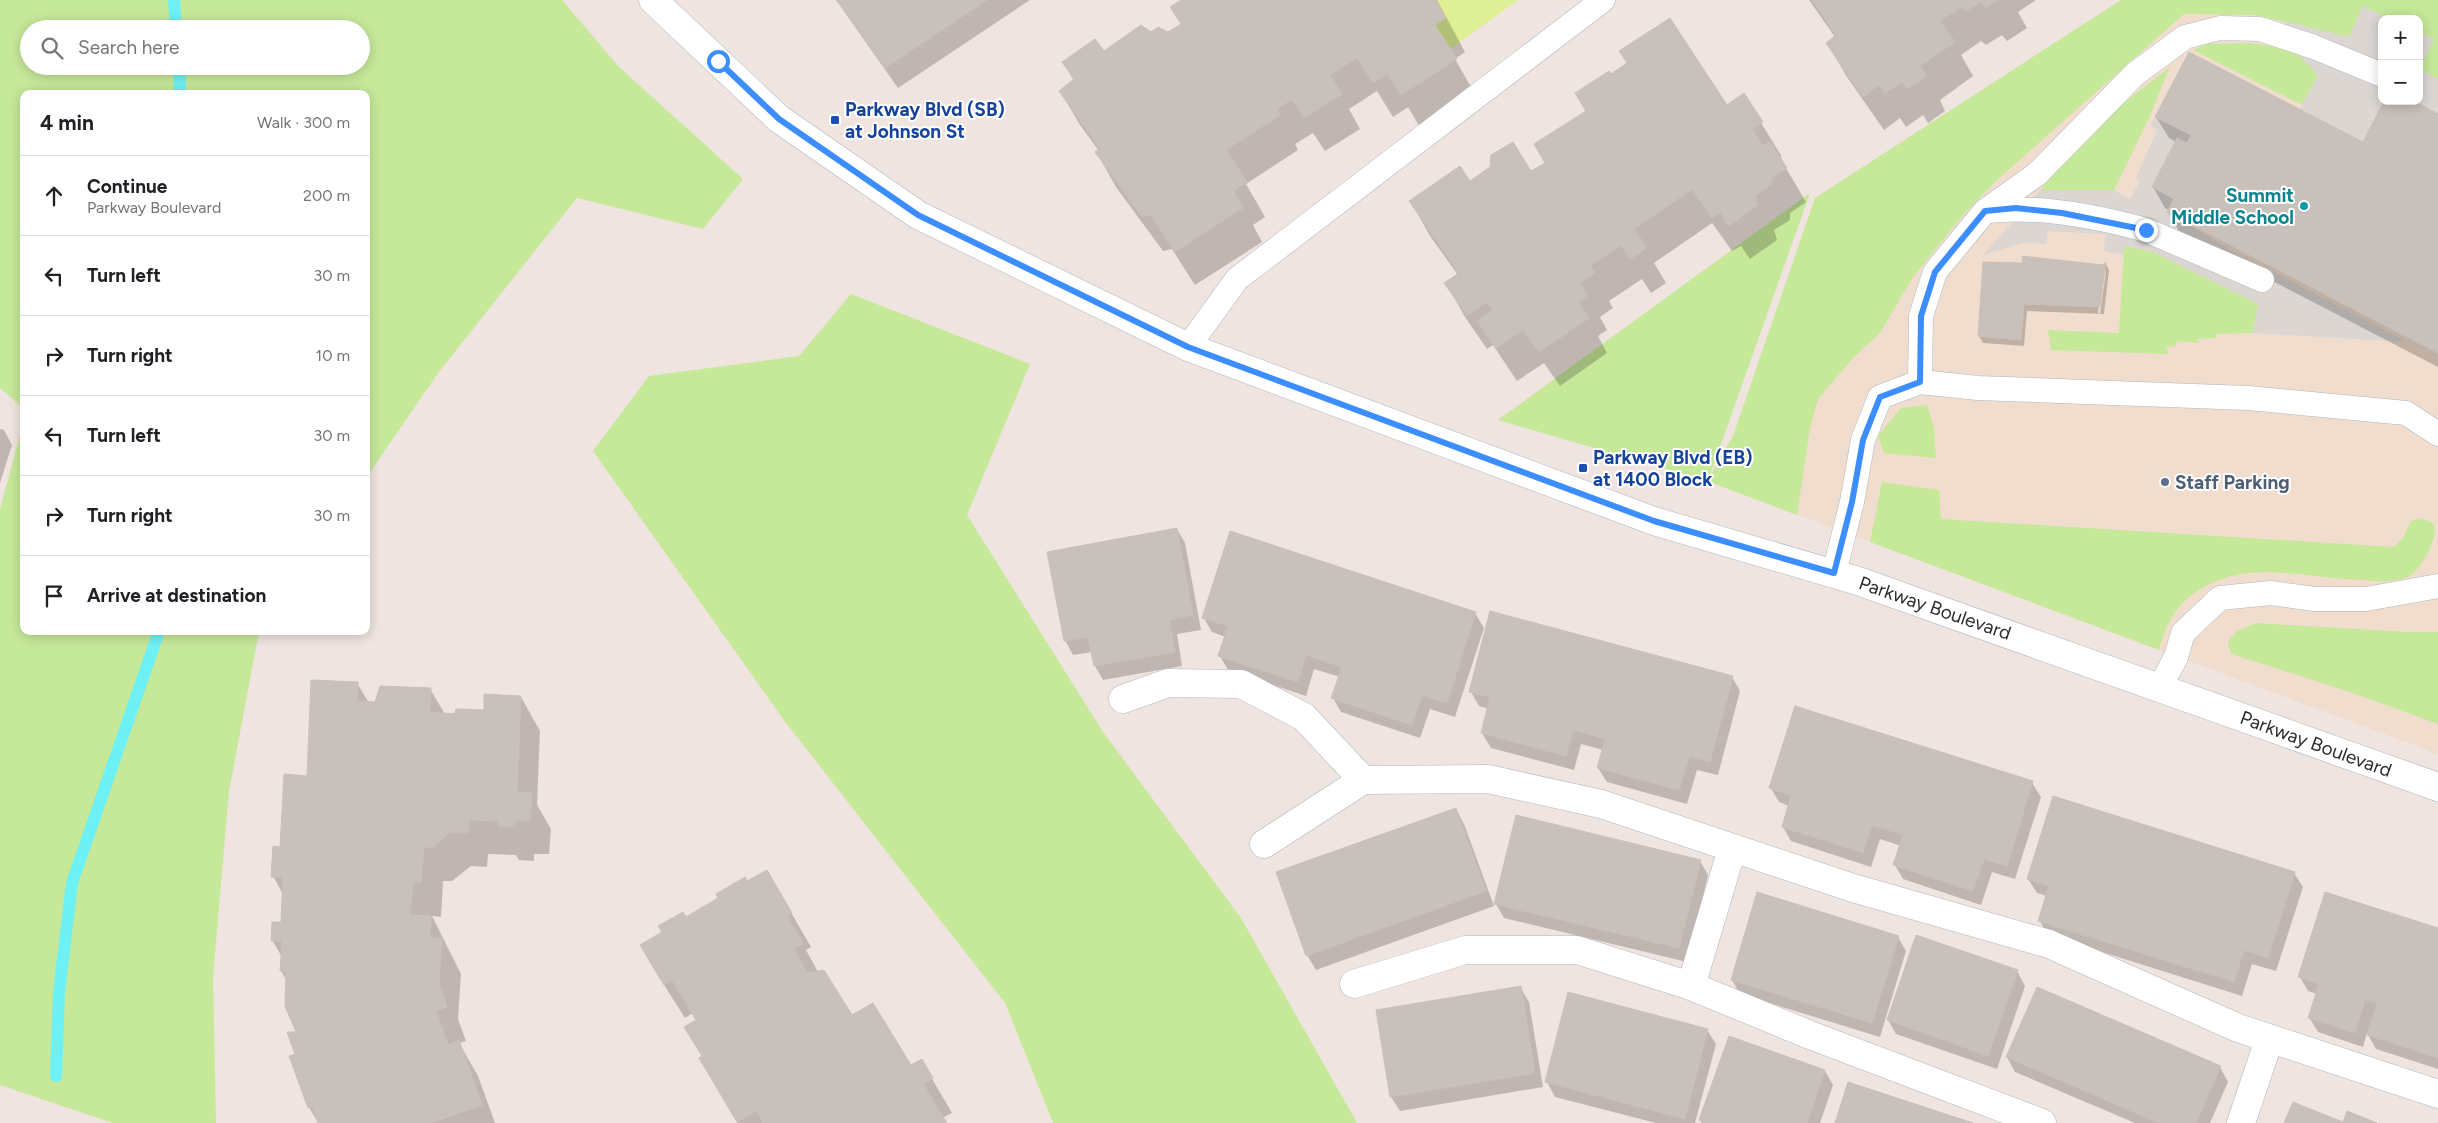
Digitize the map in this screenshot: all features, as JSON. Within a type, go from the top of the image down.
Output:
[{"type":"street","name":"Parkway Boulevard","points":[[653,0],[779,119],[918,215],[1188,347],[1654,521],[1834,573],[2438,787]]},
{"type":"street","points":[[1123,699],[1168,684],[1241,684],[1304,717],[1363,780]]},
{"type":"street","points":[[1264,844],[1363,780],[1488,779],[1601,804],[1853,888],[2048,944],[2269,1040],[2438,1094]]},
{"type":"street","points":[[1691,986],[1732,849]]},
{"type":"street","points":[[1354,984],[1465,950],[1577,950],[1691,986],[1810,1035],[2042,1123]]},
{"type":"street","points":[[2241,1123],[2269,1040]]},
{"type":"lane","points":[[1188,347],[1237,279],[1603,0]]},
{"type":"lane","points":[[1920,382],[1921,316],[1935,272],[1985,211],[2037,174],[2135,74],[2185,37],[2220,28],[2260,29],[2322,50],[2378,73]]},
{"type":"lane","points":[[1985,211],[2016,208],[2062,213],[2129,225],[2146,230],[2262,280]]},
{"type":"lane","points":[[1834,573],[1852,502],[1863,440],[1880,397],[1920,382],[1978,388],[2248,398],[2406,413],[2438,434]]},
{"type":"lane","points":[[2160,687],[2176,657],[2183,633],[2220,598],[2271,593],[2315,599],[2366,599],[2426,590],[2438,586]]},
{"type":"shaded area","name":"Summit Middle School","points":[[2121,0],[2438,0],[2438,754],[1707,481],[1733,436],[1815,198]]},
{"type":"shaded area","points":[[2363,6],[2382,15],[2378,15],[2378,105],[2382,105],[2363,142],[2299,109],[2318,76],[2301,58],[2288,48],[2281,47],[2285,21],[2349,37]]},
{"type":"shaded area","points":[[2423,34],[2434,39],[2423,63]]},
{"type":"shaded area","points":[[2423,71],[2438,79],[2438,114],[2421,105],[2423,105]]},
{"type":"shaded area","points":[[2155,117],[2191,135],[2187,143],[2177,138],[2152,187],[2174,199],[2167,212],[2227,248],[2407,342],[2253,333],[2258,304],[2151,251],[2124,246],[2123,255],[2104,251],[2105,234],[2047,231],[2047,244],[2025,242],[1983,255],[2041,190],[2114,190],[2130,199],[2140,181],[2136,178],[2157,130],[2150,125]]},
{"type":"green space","points":[[0,0],[562,0],[619,67],[743,179],[703,229],[577,198],[438,373],[370,472],[370,90],[20,90],[20,406],[0,388]]},
{"type":"green space","points":[[1437,0],[1518,0],[1450,49],[1435,25],[1446,18]]},
{"type":"green space","points":[[2121,0],[2438,0],[2438,80],[2423,73],[2423,15],[2378,15],[2378,21],[2349,37],[2255,15],[2184,14],[1995,182],[1964,214],[1913,277],[1880,333],[1854,357],[1818,399],[1810,428],[1797,515],[1707,481],[1498,420],[1810,193],[1709,478],[1733,436],[1815,198]]},
{"type":"green space","points":[[2248,43],[2288,50],[2304,59],[2311,67],[2318,77],[2302,105],[2193,50],[2207,44]]},
{"type":"green space","points":[[2169,68],[2151,114],[2114,190],[2041,190],[2083,139]]},
{"type":"green space","points":[[2124,246],[2151,251],[2258,304],[2253,333],[2216,334],[2216,338],[2198,339],[2198,343],[2177,341],[2175,347],[2166,345],[2169,354],[2051,350],[2048,330],[2119,333]]},
{"type":"green space","points":[[851,294],[1030,364],[967,515],[1103,732],[1241,918],[1357,1123],[1053,1123],[1005,1003],[786,723],[593,451],[649,376],[799,356]]},
{"type":"green space","points":[[1927,405],[1934,428],[1936,458],[1884,453],[1878,436],[1901,408]]},
{"type":"green space","points":[[20,435],[20,635],[259,635],[229,791],[213,977],[216,1123],[113,1123],[0,1085],[0,509]]},
{"type":"green space","points":[[1882,482],[1939,490],[1941,519],[2394,547],[2403,538],[2411,521],[2421,518],[2434,525],[2435,531],[2431,546],[2423,561],[2413,573],[2404,578],[2376,581],[2266,572],[2228,577],[2210,584],[2190,596],[2176,611],[2166,628],[2159,650],[1870,542]]},
{"type":"green space","points":[[2256,623],[2438,632],[2438,724],[2350,692],[2231,654],[2228,642],[2237,631]]},
{"type":"building","points":[[837,0],[987,0],[885,68]]},
{"type":"building","points":[[1181,0],[1435,0],[1446,18],[1435,25],[1457,59],[1401,95],[1387,74],[1373,83],[1357,58],[1330,75],[1342,94],[1304,118],[1292,99],[1277,109],[1280,115],[1226,150],[1247,182],[1233,191],[1244,207],[1175,252],[1151,215],[1142,217],[1095,152],[1100,149],[1059,91],[1074,79],[1062,62],[1095,39],[1104,51],[1141,25],[1151,32],[1158,27],[1168,32],[1181,24],[1170,7]]},
{"type":"building","points":[[1812,0],[1998,0],[1986,8],[1981,1],[1966,11],[1961,7],[1940,21],[1955,42],[1920,66],[1927,76],[1907,89],[1902,82],[1885,93],[1879,85],[1863,97],[1826,43],[1836,35]]},
{"type":"building","points":[[1670,18],[1727,105],[1744,93],[1763,122],[1752,129],[1763,146],[1770,142],[1787,168],[1771,178],[1771,185],[1755,195],[1758,205],[1729,226],[1720,212],[1712,218],[1692,189],[1634,229],[1647,248],[1630,259],[1621,245],[1590,266],[1595,273],[1580,283],[1588,295],[1578,302],[1589,318],[1539,352],[1523,330],[1496,348],[1477,321],[1493,310],[1487,302],[1467,315],[1444,283],[1459,273],[1409,201],[1460,166],[1470,181],[1490,167],[1491,155],[1513,142],[1531,171],[1545,163],[1534,144],[1586,111],[1575,93],[1609,71],[1622,92],[1611,74],[1627,63],[1619,51]]},
{"type":"building","name":"Summit Middle School","points":[[2189,52],[2363,142],[2382,105],[2421,105],[2438,114],[2438,353],[2167,212],[2174,199],[2152,187],[2177,138],[2187,143],[2191,135],[2155,117]]},
{"type":"building","points":[[2022,256],[2103,265],[2106,262],[2100,307],[2024,304],[2021,340],[1978,336],[1983,262],[2023,263]]},
{"type":"building","points":[[1177,528],[1193,615],[1169,620],[1175,652],[1094,666],[1088,637],[1064,641],[1047,552]]},
{"type":"building","points":[[1230,531],[1476,612],[1447,703],[1422,696],[1412,725],[1331,698],[1342,667],[1306,655],[1298,682],[1218,656],[1228,626],[1202,618]]},
{"type":"building","points":[[1490,611],[1733,676],[1710,762],[1689,756],[1679,790],[1597,768],[1605,739],[1573,730],[1566,756],[1481,733],[1490,697],[1469,692]]},
{"type":"building","points":[[311,680],[358,682],[357,701],[375,702],[380,686],[431,688],[430,712],[455,714],[456,709],[484,710],[484,694],[521,696],[517,792],[532,793],[530,821],[515,820],[515,827],[498,826],[498,821],[469,820],[468,833],[451,832],[433,847],[424,847],[421,883],[413,882],[410,915],[431,916],[430,938],[442,938],[439,983],[447,1007],[436,1011],[448,1045],[459,1040],[482,1105],[431,1123],[318,1123],[312,1106],[308,1108],[289,1056],[295,1054],[287,1032],[296,1032],[285,1006],[286,971],[280,971],[282,941],[271,941],[272,922],[281,922],[283,877],[271,877],[273,846],[280,847],[284,774],[307,776]]},
{"type":"building","points":[[1795,706],[2033,781],[2007,866],[1984,859],[1973,891],[1893,865],[1903,835],[1872,825],[1863,853],[1782,827],[1791,795],[1769,788]]},
{"type":"building","points":[[2053,796],[2295,872],[2268,958],[2244,950],[2234,982],[2038,921],[2049,886],[2027,879]]},
{"type":"building","points":[[1456,808],[1486,891],[1306,956],[1276,872]]},
{"type":"building","points":[[1516,815],[1701,860],[1679,948],[1494,904]]},
{"type":"building","points":[[767,870],[792,913],[787,916],[803,943],[794,949],[807,973],[824,970],[852,1015],[873,1003],[911,1065],[922,1059],[933,1078],[923,1084],[947,1123],[763,1123],[756,1111],[737,1122],[699,1058],[702,1056],[684,1027],[696,1020],[672,980],[664,985],[640,945],[662,932],[658,926],[683,912],[686,917],[718,898],[716,894],[745,877],[747,881]]},
{"type":"building","points":[[1757,892],[1899,936],[1872,1023],[1731,980]]},
{"type":"building","points":[[2325,892],[2438,928],[2438,1058],[2367,1035],[2377,1003],[2365,1000],[2355,1033],[2308,1018],[2319,984],[2298,977]]},
{"type":"building","points":[[1916,935],[2018,970],[1988,1056],[1887,1020]]},
{"type":"building","points":[[1521,986],[1535,1073],[1390,1097],[1376,1010]]},
{"type":"building","points":[[2037,987],[2221,1066],[2196,1123],[2159,1123],[2006,1057]]},
{"type":"building","points":[[1568,992],[1708,1029],[1685,1119],[1545,1082]]},
{"type":"building","points":[[1729,1036],[1825,1070],[1807,1123],[1706,1123],[1699,1120]]},
{"type":"building","points":[[1848,1082],[1973,1123],[1835,1123]]},
{"type":"building","points":[[2293,1102],[2343,1122],[2347,1111],[2377,1123],[2284,1123]]},
{"type":"waterway","points":[[174,0],[175,20]]},
{"type":"waterway","points":[[179,75],[180,90]]},
{"type":"waterway","points":[[56,1076],[59,992],[72,883],[158,635]]},
{"type":"place","name":"Parkway Blvd (SB) at Johnson St","points":[[835,120]]},
{"type":"place","name":"Summit Middle School","points":[[2304,206]]},
{"type":"place","name":"Parkway Blvd (EB) at 1400 Block","points":[[1583,468]]},
{"type":"place","name":"Staff Parking","points":[[2165,482]]},
{"type":"route","points":[[718,61],[779,119],[918,215],[1188,347],[1654,521],[1834,573],[1852,502],[1863,440],[1880,397],[1920,382],[1921,316],[1935,272],[1985,211],[2016,208],[2062,213],[2129,225],[2146,230]]}]
